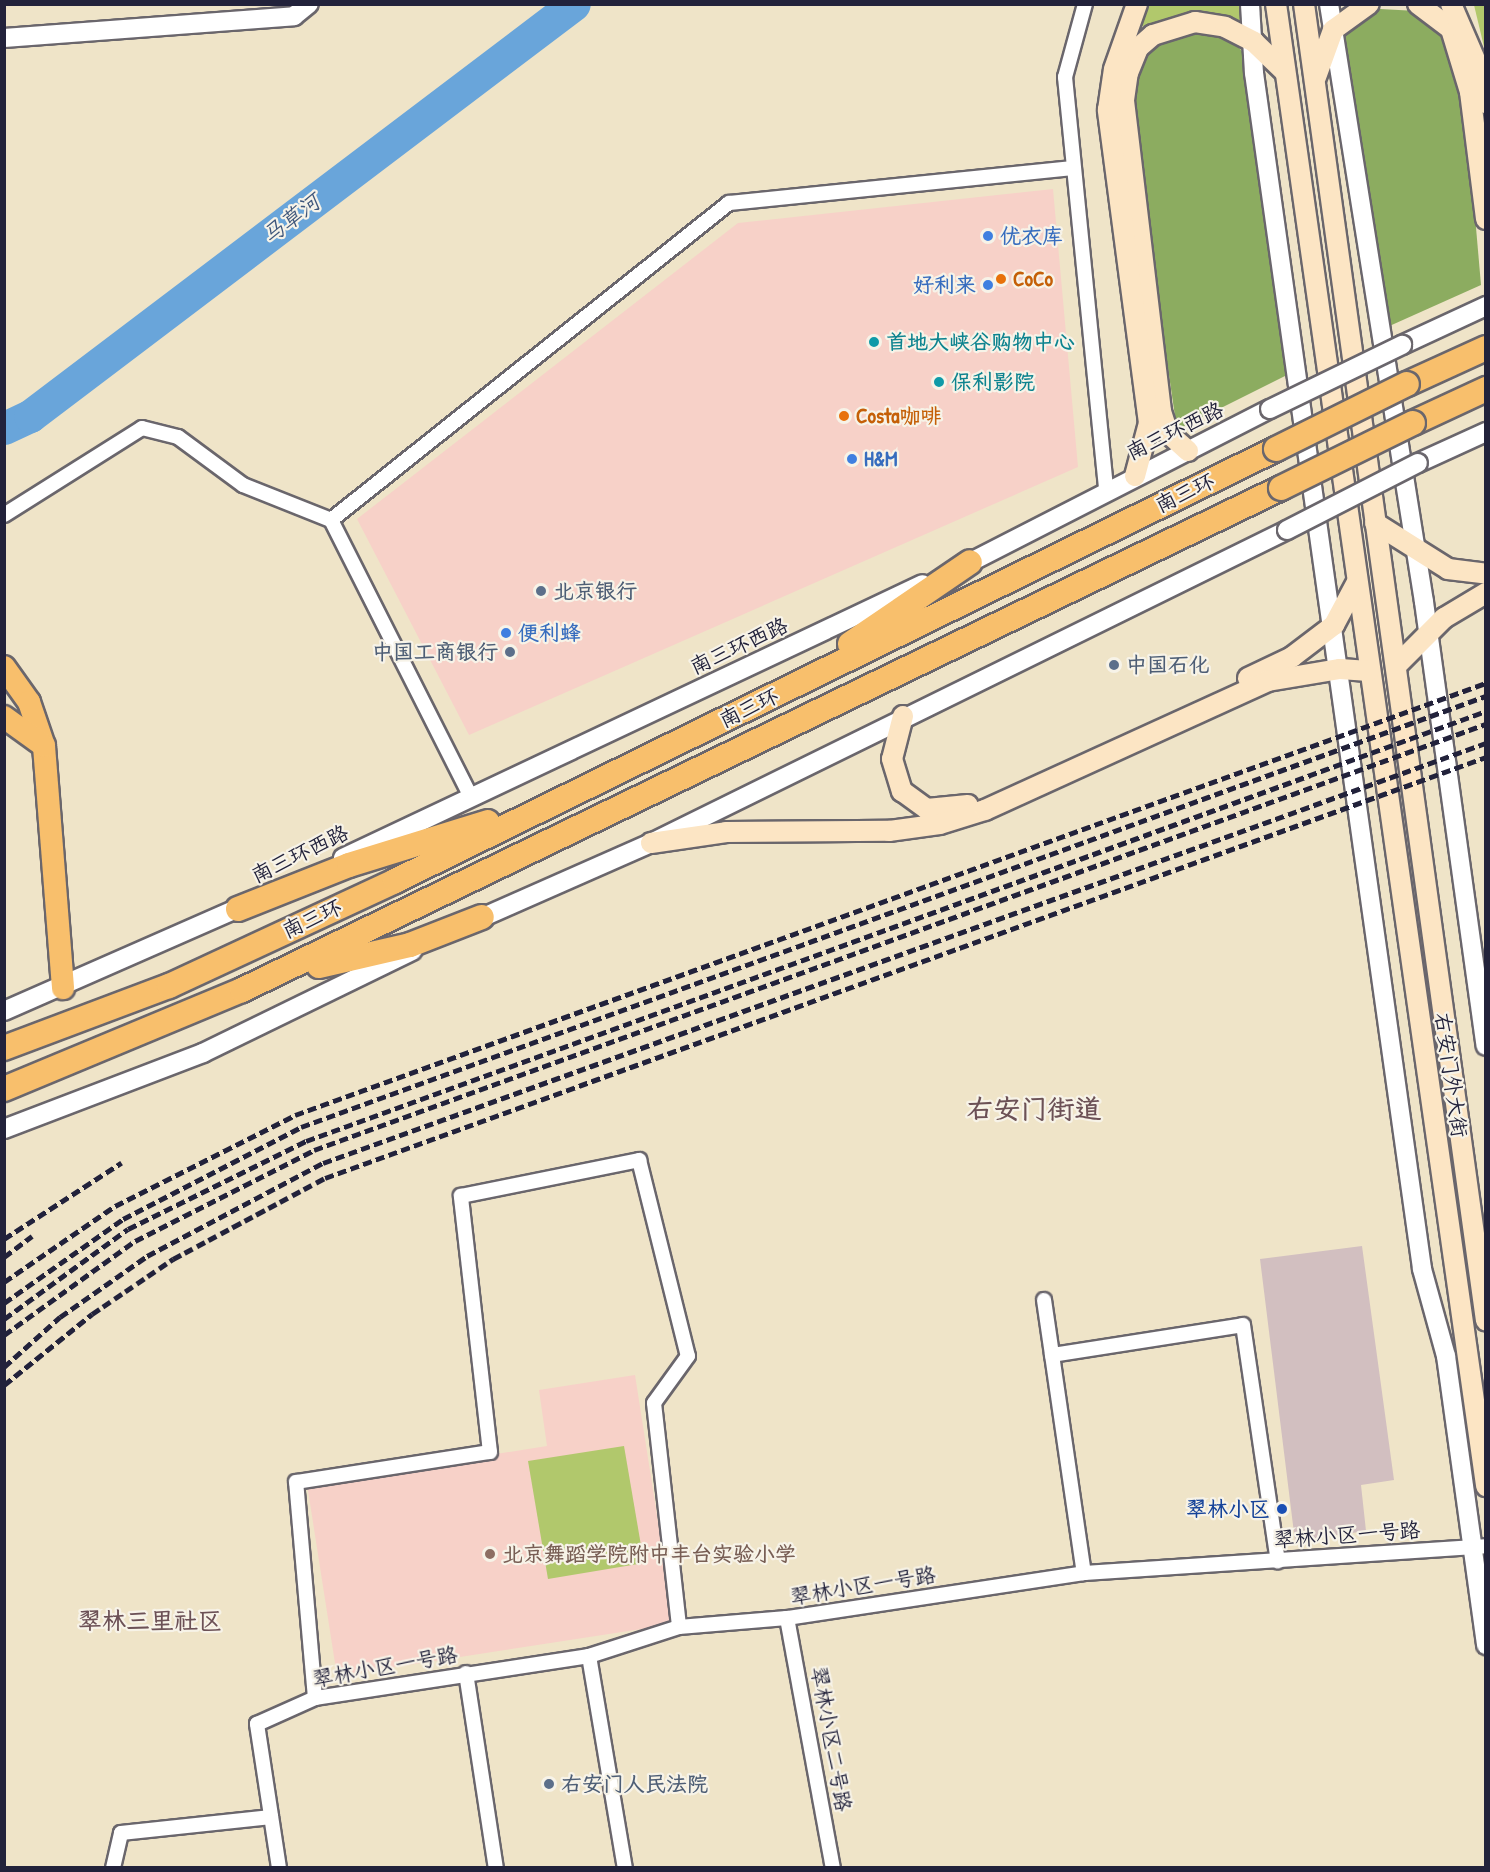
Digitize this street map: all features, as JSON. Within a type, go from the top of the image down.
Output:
[{"type":"highway","name":"南三环","points":[[4,1048],[169,986],[598,782],[1275,448],[1485,348]]},
{"type":"highway","name":"南三环","points":[[4,1089],[242,990],[1485,389]]},
{"type":"highway","points":[[779,693],[970,562]]},
{"type":"highway","points":[[238,909],[349,865],[501,819],[598,782]]},
{"type":"highway","points":[[242,990],[333,961],[410,945],[482,917]]},
{"type":"main road","points":[[1135,476],[1149,423],[1108,110],[1114,69],[1137,4]]},
{"type":"main road","name":"右安门外大街","points":[[1276,4],[1356,585],[1485,1486]]},
{"type":"main road","name":"右安门外大街","points":[[1304,4],[1375,523],[1398,664],[1485,1320]]},
{"type":"main road","points":[[1315,80],[1333,30],[1369,4]]},
{"type":"main road","points":[[1418,4],[1450,29],[1470,92],[1485,219]]},
{"type":"main road","points":[[1451,4],[1477,63],[1485,103]]},
{"type":"main road","points":[[1188,450],[1168,433],[1161,411],[1125,91],[1138,48],[1153,35],[1195,22],[1225,27],[1254,42],[1285,72]]},
{"type":"main road","points":[[1375,523],[1417,554],[1448,569],[1485,574]]},
{"type":"main road","points":[[903,716],[892,759],[894,778],[912,801],[927,809],[953,808],[987,799],[1292,657],[1334,625],[1356,585]]},
{"type":"main road","points":[[1398,664],[1444,618],[1485,593]]},
{"type":"main road","points":[[4,667],[29,702],[44,746],[63,988]]},
{"type":"main road","points":[[651,843],[726,832],[889,831],[940,824],[985,810],[1268,681],[1340,669],[1369,671]]},
{"type":"main road","points":[[4,717],[44,746]]},
{"type":"street","points":[[4,38],[294,16],[309,4]]},
{"type":"street","points":[[1085,4],[1065,77],[1106,490]]},
{"type":"street","points":[[1250,4],[1422,1269],[1446,1356],[1479,1546],[1485,1645]]},
{"type":"street","points":[[1329,4],[1429,634],[1485,1046]]},
{"type":"street","points":[[331,520],[729,203],[1073,168]]},
{"type":"street","name":"南三环西路","points":[[4,1011],[63,988],[238,909],[471,796],[970,562],[1106,490],[1485,306]]},
{"type":"street","points":[[4,514],[142,428],[178,437],[243,485],[331,520],[471,796]]},
{"type":"street","points":[[4,1129],[204,1053],[482,917],[651,843],[903,716],[1485,432]]},
{"type":"street","points":[[315,1698],[296,1482],[490,1452],[461,1196],[639,1160],[688,1356],[654,1403],[679,1628]]},
{"type":"street","points":[[1044,1300],[1084,1573]]},
{"type":"street","points":[[1052,1354],[1243,1325],[1278,1561]]},
{"type":"street","name":"翠林小区一号路","points":[[271,1817],[257,1724],[315,1698],[589,1656],[679,1628],[787,1618],[1084,1573],[1479,1546]]},
{"type":"street","name":"翠林小区二号路","points":[[787,1618],[833,1868]]},
{"type":"street","points":[[589,1656],[625,1868]]},
{"type":"street","points":[[466,1674],[496,1868]]},
{"type":"street","points":[[113,1868],[122,1833],[271,1817],[279,1868]]},
{"type":"shaded area","points":[[1053,189],[1078,467],[469,735],[357,519],[738,223]]},
{"type":"shaded area","points":[[1362,1246],[1394,1480],[1361,1485],[1366,1531],[1295,1541],[1260,1259]]},
{"type":"shaded area","name":"北京舞蹈学院附中丰台实验小学","points":[[635,1375],[674,1624],[337,1676],[307,1484],[547,1446],[539,1390]]},
{"type":"green space","points":[[1245,4],[1249,29],[1220,16],[1176,16],[1137,28],[1149,5]]},
{"type":"green space","points":[[1474,5],[1485,5],[1485,51]]},
{"type":"green space","points":[[1380,9],[1417,11],[1445,31],[1465,101],[1481,285],[1385,328],[1344,36],[1355,21]]},
{"type":"green space","points":[[1195,28],[1228,35],[1246,56],[1287,375],[1177,430],[1129,101],[1134,73],[1154,39]]},
{"type":"green space","points":[[624,1446],[644,1563],[548,1579],[528,1461]]},
{"type":"waterway","name":"马草河","points":[[4,428],[30,416],[574,4]]},
{"type":"railway","points":[[4,1282],[115,1206],[295,1115],[1486,683]]},
{"type":"railway","points":[[4,1303],[123,1219],[301,1127],[1486,696]]},
{"type":"railway","points":[[4,1319],[128,1229],[306,1141],[1486,711]]},
{"type":"railway","points":[[4,1335],[135,1241],[314,1150],[1486,724]]},
{"type":"railway","points":[[4,1367],[60,1317],[147,1256],[323,1163],[1486,743]]},
{"type":"railway","points":[[4,1385],[92,1314],[173,1259],[325,1178],[1486,757]]},
{"type":"railway","points":[[4,1239],[121,1163]]},
{"type":"railway","points":[[4,1257],[32,1236]]},
{"type":"place","name":"优衣库","points":[[988,236]]},
{"type":"place","name":"CoCo","points":[[1001,279]]},
{"type":"place","name":"好利来","points":[[988,285]]},
{"type":"place","name":"首地大峡谷购物中心","points":[[874,342]]},
{"type":"place","name":"保利影院","points":[[939,382]]},
{"type":"place","name":"Costa咖啡","points":[[844,416]]},
{"type":"place","name":"H&M","points":[[852,459]]},
{"type":"place","name":"北京银行","points":[[541,591]]},
{"type":"place","name":"便利蜂","points":[[506,633]]},
{"type":"place","name":"中国工商银行","points":[[510,652]]},
{"type":"place","name":"中国石化","points":[[1114,665]]},
{"type":"place","name":"翠林小区","points":[[1282,1509]]},
{"type":"place","name":"北京舞蹈学院附中丰台实验小学","points":[[490,1554]]},
{"type":"place","name":"右安门人民法院","points":[[549,1784]]},
{"type":"district","name":"右安门街道","points":[[1034,1109]]},
{"type":"district","name":"翠林三里社区","points":[[150,1621]]}]
